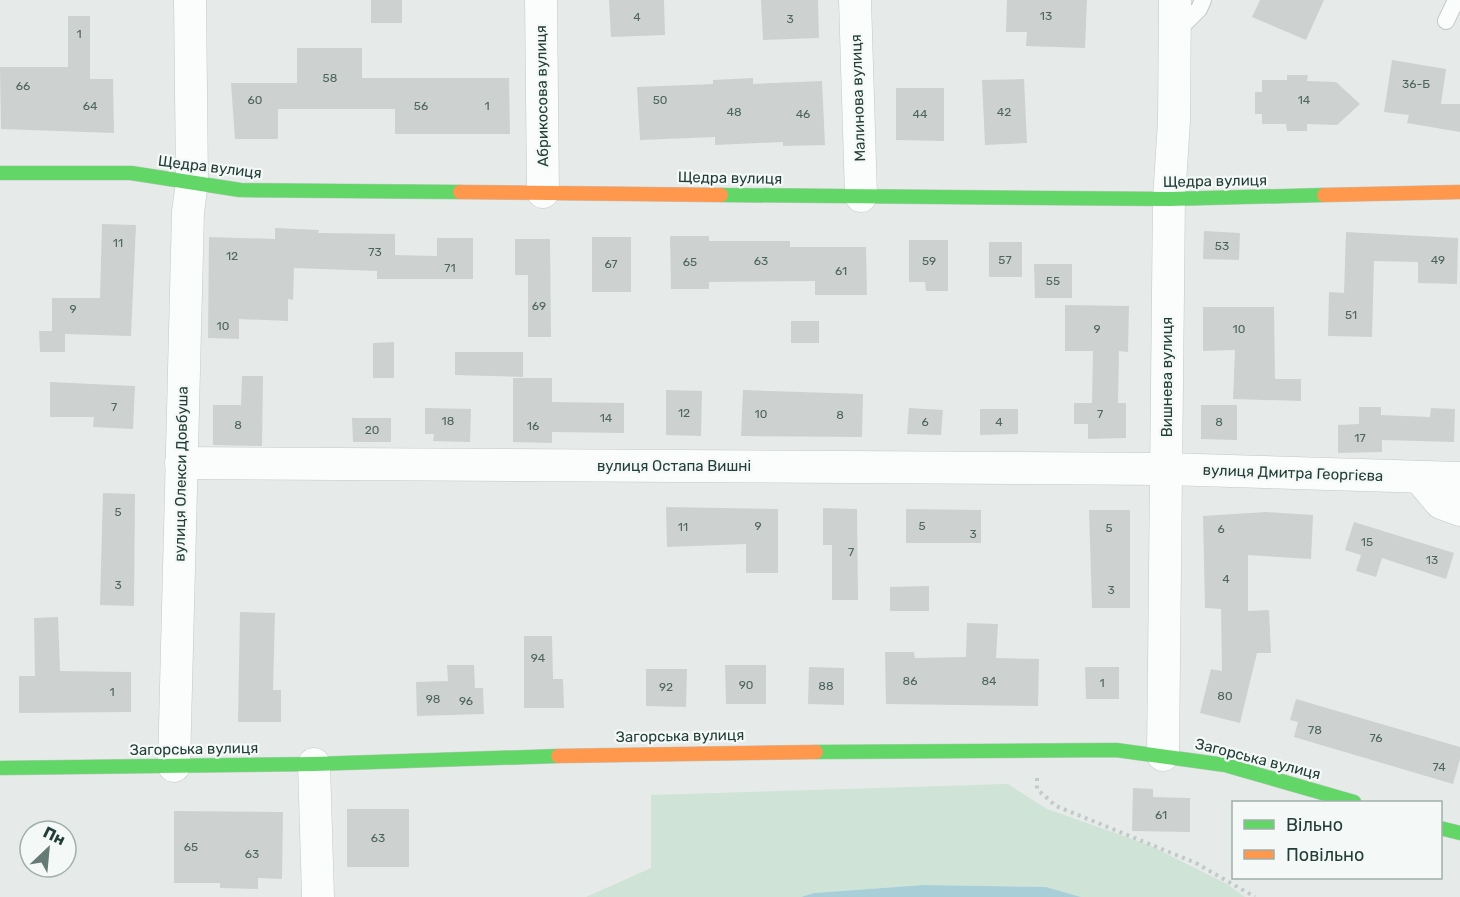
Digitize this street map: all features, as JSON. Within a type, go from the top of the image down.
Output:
[{"type":"street","name":"вулиця Олекси Довбуша","points":[[174,766],[188,212],[192,182],[190,0]]},
{"type":"street","name":"Абрикосова вулиця","points":[[541,0],[543,192]]},
{"type":"street","name":"Малинова вулиця","points":[[855,0],[861,196]]},
{"type":"street","name":"Вишнева вулиця","points":[[1162,755],[1169,199],[1176,33],[1175,0]]},
{"type":"street","name":"Щедра вулиця","points":[[0,173],[131,173],[240,190],[1169,199],[1460,192]]},
{"type":"street","name":"вулиця Остапа Вишні","points":[[181,463],[1167,469]]},
{"type":"street","name":"вулиця Дмитра Георгієва","points":[[1167,469],[1460,478]]},
{"type":"street","points":[[1419,477],[1441,503],[1460,510]]},
{"type":"street","name":"Загорська вулиця","points":[[0,768],[314,764],[657,753],[1116,750],[1225,765],[1351,801]]},
{"type":"street","points":[[314,764],[318,897]]},
{"type":"street","points":[[1442,828],[1460,833]]},
{"type":"lane","points":[[1176,33],[1199,9],[1203,0]]},
{"type":"lane","points":[[1446,21],[1456,0]]},
{"type":"path","points":[[1037,750],[1037,789],[1056,806],[1196,863],[1255,897]]},
{"type":"green space","points":[[1008,784],[1047,809],[1149,845],[1227,884],[1245,897],[1081,897],[1046,887],[923,885],[814,893],[801,897],[586,897],[651,868],[651,795]]},
{"type":"water","points":[[923,885],[1046,887],[1081,897],[801,897],[814,893]]},
{"type":"building","points":[[371,0],[402,0],[402,23],[371,23]]},
{"type":"building","points":[[609,0],[664,0],[665,35],[611,37]]},
{"type":"building","points":[[761,0],[818,0],[819,38],[763,40]]},
{"type":"building","points":[[1007,0],[1087,0],[1085,48],[1026,46],[1027,32],[1006,32]]},
{"type":"building","points":[[1260,0],[1324,0],[1306,40],[1252,17]]},
{"type":"building","points":[[68,16],[90,16],[90,79],[113,79],[114,133],[1,129],[0,67],[68,67]]},
{"type":"building","points":[[297,48],[362,48],[362,78],[509,78],[510,134],[395,134],[395,109],[278,109],[278,139],[235,139],[231,83],[297,83]]},
{"type":"building","points":[[1392,60],[1446,69],[1441,104],[1460,104],[1460,132],[1407,123],[1409,115],[1384,112]]},
{"type":"building","points":[[1287,75],[1308,75],[1307,81],[1336,82],[1360,104],[1337,125],[1307,124],[1307,131],[1287,131],[1286,124],[1262,124],[1262,114],[1255,114],[1255,92],[1262,92],[1262,80],[1287,80]]},
{"type":"building","points":[[753,78],[753,84],[822,81],[825,145],[783,146],[783,142],[715,145],[715,137],[640,140],[637,87],[713,84],[713,80]]},
{"type":"building","points":[[1024,79],[1027,143],[985,145],[982,80]]},
{"type":"building","points":[[896,88],[944,88],[944,141],[896,140]]},
{"type":"building","points":[[102,224],[136,225],[131,336],[65,334],[65,352],[40,352],[39,331],[52,331],[52,298],[100,298]]},
{"type":"building","points":[[275,228],[319,230],[318,233],[395,234],[395,255],[437,256],[437,238],[473,238],[473,279],[377,279],[377,271],[294,268],[293,300],[288,299],[288,321],[239,319],[239,339],[208,338],[209,237],[275,239]]},
{"type":"building","points":[[1204,231],[1240,233],[1239,260],[1203,259]]},
{"type":"building","points":[[1346,232],[1458,238],[1457,284],[1418,283],[1418,262],[1374,261],[1372,337],[1328,336],[1329,292],[1344,293]]},
{"type":"building","points":[[670,236],[709,236],[709,241],[790,241],[790,247],[866,247],[867,295],[815,295],[815,281],[709,282],[709,289],[671,289]]},
{"type":"building","points":[[592,237],[631,237],[631,292],[592,292]]},
{"type":"building","points":[[515,239],[550,239],[551,337],[528,337],[528,275],[515,275]]},
{"type":"building","points":[[909,240],[948,240],[948,291],[926,291],[925,282],[909,282]]},
{"type":"building","points":[[989,242],[1022,242],[1022,277],[989,277]]},
{"type":"building","points":[[1034,264],[1072,264],[1072,298],[1035,298]]},
{"type":"building","points":[[1065,305],[1129,306],[1128,352],[1119,351],[1118,403],[1126,403],[1126,438],[1088,439],[1088,424],[1074,424],[1074,403],[1092,403],[1093,351],[1065,351]]},
{"type":"building","points":[[1203,307],[1274,307],[1275,379],[1301,379],[1301,401],[1233,399],[1235,350],[1203,351]]},
{"type":"building","points":[[791,321],[819,321],[819,343],[791,343]]},
{"type":"building","points":[[394,342],[394,378],[373,378],[373,343]]},
{"type":"building","points":[[455,352],[523,352],[523,377],[455,375]]},
{"type":"building","points":[[242,376],[263,376],[262,446],[213,445],[213,405],[241,405]]},
{"type":"building","points":[[513,378],[552,378],[552,402],[624,403],[624,433],[552,432],[552,443],[513,442]]},
{"type":"building","points":[[50,382],[135,386],[133,429],[93,427],[94,417],[50,417]]},
{"type":"building","points":[[666,390],[702,391],[701,436],[666,435]]},
{"type":"building","points":[[743,390],[863,394],[862,437],[741,436]]},
{"type":"building","points":[[1201,405],[1237,405],[1237,440],[1201,439]]},
{"type":"building","points":[[1359,407],[1381,407],[1381,415],[1430,417],[1431,408],[1455,409],[1454,442],[1382,440],[1382,452],[1338,453],[1338,425],[1359,424]]},
{"type":"building","points":[[425,408],[471,409],[470,442],[433,441],[434,434],[425,434]]},
{"type":"building","points":[[909,408],[943,410],[941,435],[907,434]]},
{"type":"building","points":[[980,409],[1018,409],[1018,434],[980,435]]},
{"type":"building","points":[[352,418],[391,418],[391,442],[353,442]]},
{"type":"building","points":[[103,493],[135,494],[134,606],[100,605]]},
{"type":"building","points":[[666,507],[778,509],[778,573],[746,573],[746,544],[667,547]]},
{"type":"building","points":[[823,508],[857,509],[858,600],[832,600],[832,545],[823,545]]},
{"type":"building","points":[[906,509],[981,510],[981,543],[906,543]]},
{"type":"building","points":[[1089,510],[1130,510],[1130,608],[1092,608]]},
{"type":"building","points":[[1266,512],[1313,515],[1311,559],[1248,555],[1248,611],[1269,610],[1271,653],[1257,653],[1240,723],[1200,713],[1211,669],[1222,671],[1221,609],[1205,608],[1203,516]]},
{"type":"building","points":[[1354,522],[1454,553],[1446,579],[1382,558],[1376,577],[1356,571],[1361,555],[1345,550]]},
{"type":"building","points":[[929,586],[929,611],[890,611],[890,587]]},
{"type":"building","points":[[240,612],[275,613],[273,690],[281,690],[281,722],[238,722]]},
{"type":"building","points":[[58,617],[60,671],[131,672],[131,712],[19,713],[19,676],[35,676],[34,618]]},
{"type":"building","points":[[967,623],[998,624],[996,658],[1039,659],[1038,706],[886,704],[885,652],[914,652],[915,658],[966,657]]},
{"type":"building","points":[[524,636],[552,636],[553,679],[563,679],[564,708],[524,708]]},
{"type":"building","points":[[447,665],[474,665],[475,688],[483,688],[484,714],[417,716],[416,682],[448,681]]},
{"type":"building","points":[[725,665],[766,665],[766,704],[726,704]]},
{"type":"building","points":[[809,667],[844,668],[844,705],[808,704]]},
{"type":"building","points":[[1085,667],[1119,667],[1119,699],[1086,699]]},
{"type":"building","points":[[646,669],[687,669],[686,707],[646,706]]},
{"type":"building","points":[[1296,699],[1460,747],[1460,759],[1453,784],[1294,737],[1298,722],[1290,720]]},
{"type":"building","points":[[1133,788],[1153,789],[1153,797],[1190,798],[1190,832],[1132,831]]},
{"type":"building","points":[[347,809],[409,809],[409,867],[347,867]]},
{"type":"building","points":[[174,811],[283,812],[282,879],[258,878],[258,889],[220,888],[220,883],[174,883]]},
{"type":"traffic: fast","points":[[0,173],[131,173],[240,190],[460,192]]},
{"type":"traffic: fast","points":[[721,195],[1169,199],[1324,195]]},
{"type":"traffic: fast","points":[[816,752],[1116,750],[1225,765],[1351,801]]},
{"type":"traffic: fast","points":[[0,768],[314,764],[558,756]]},
{"type":"traffic: fast","points":[[1442,828],[1460,833]]},
{"type":"traffic: slow","points":[[460,192],[721,195]]},
{"type":"traffic: slow","points":[[1324,195],[1460,192]]},
{"type":"traffic: slow","points":[[558,756],[816,752]]}]
